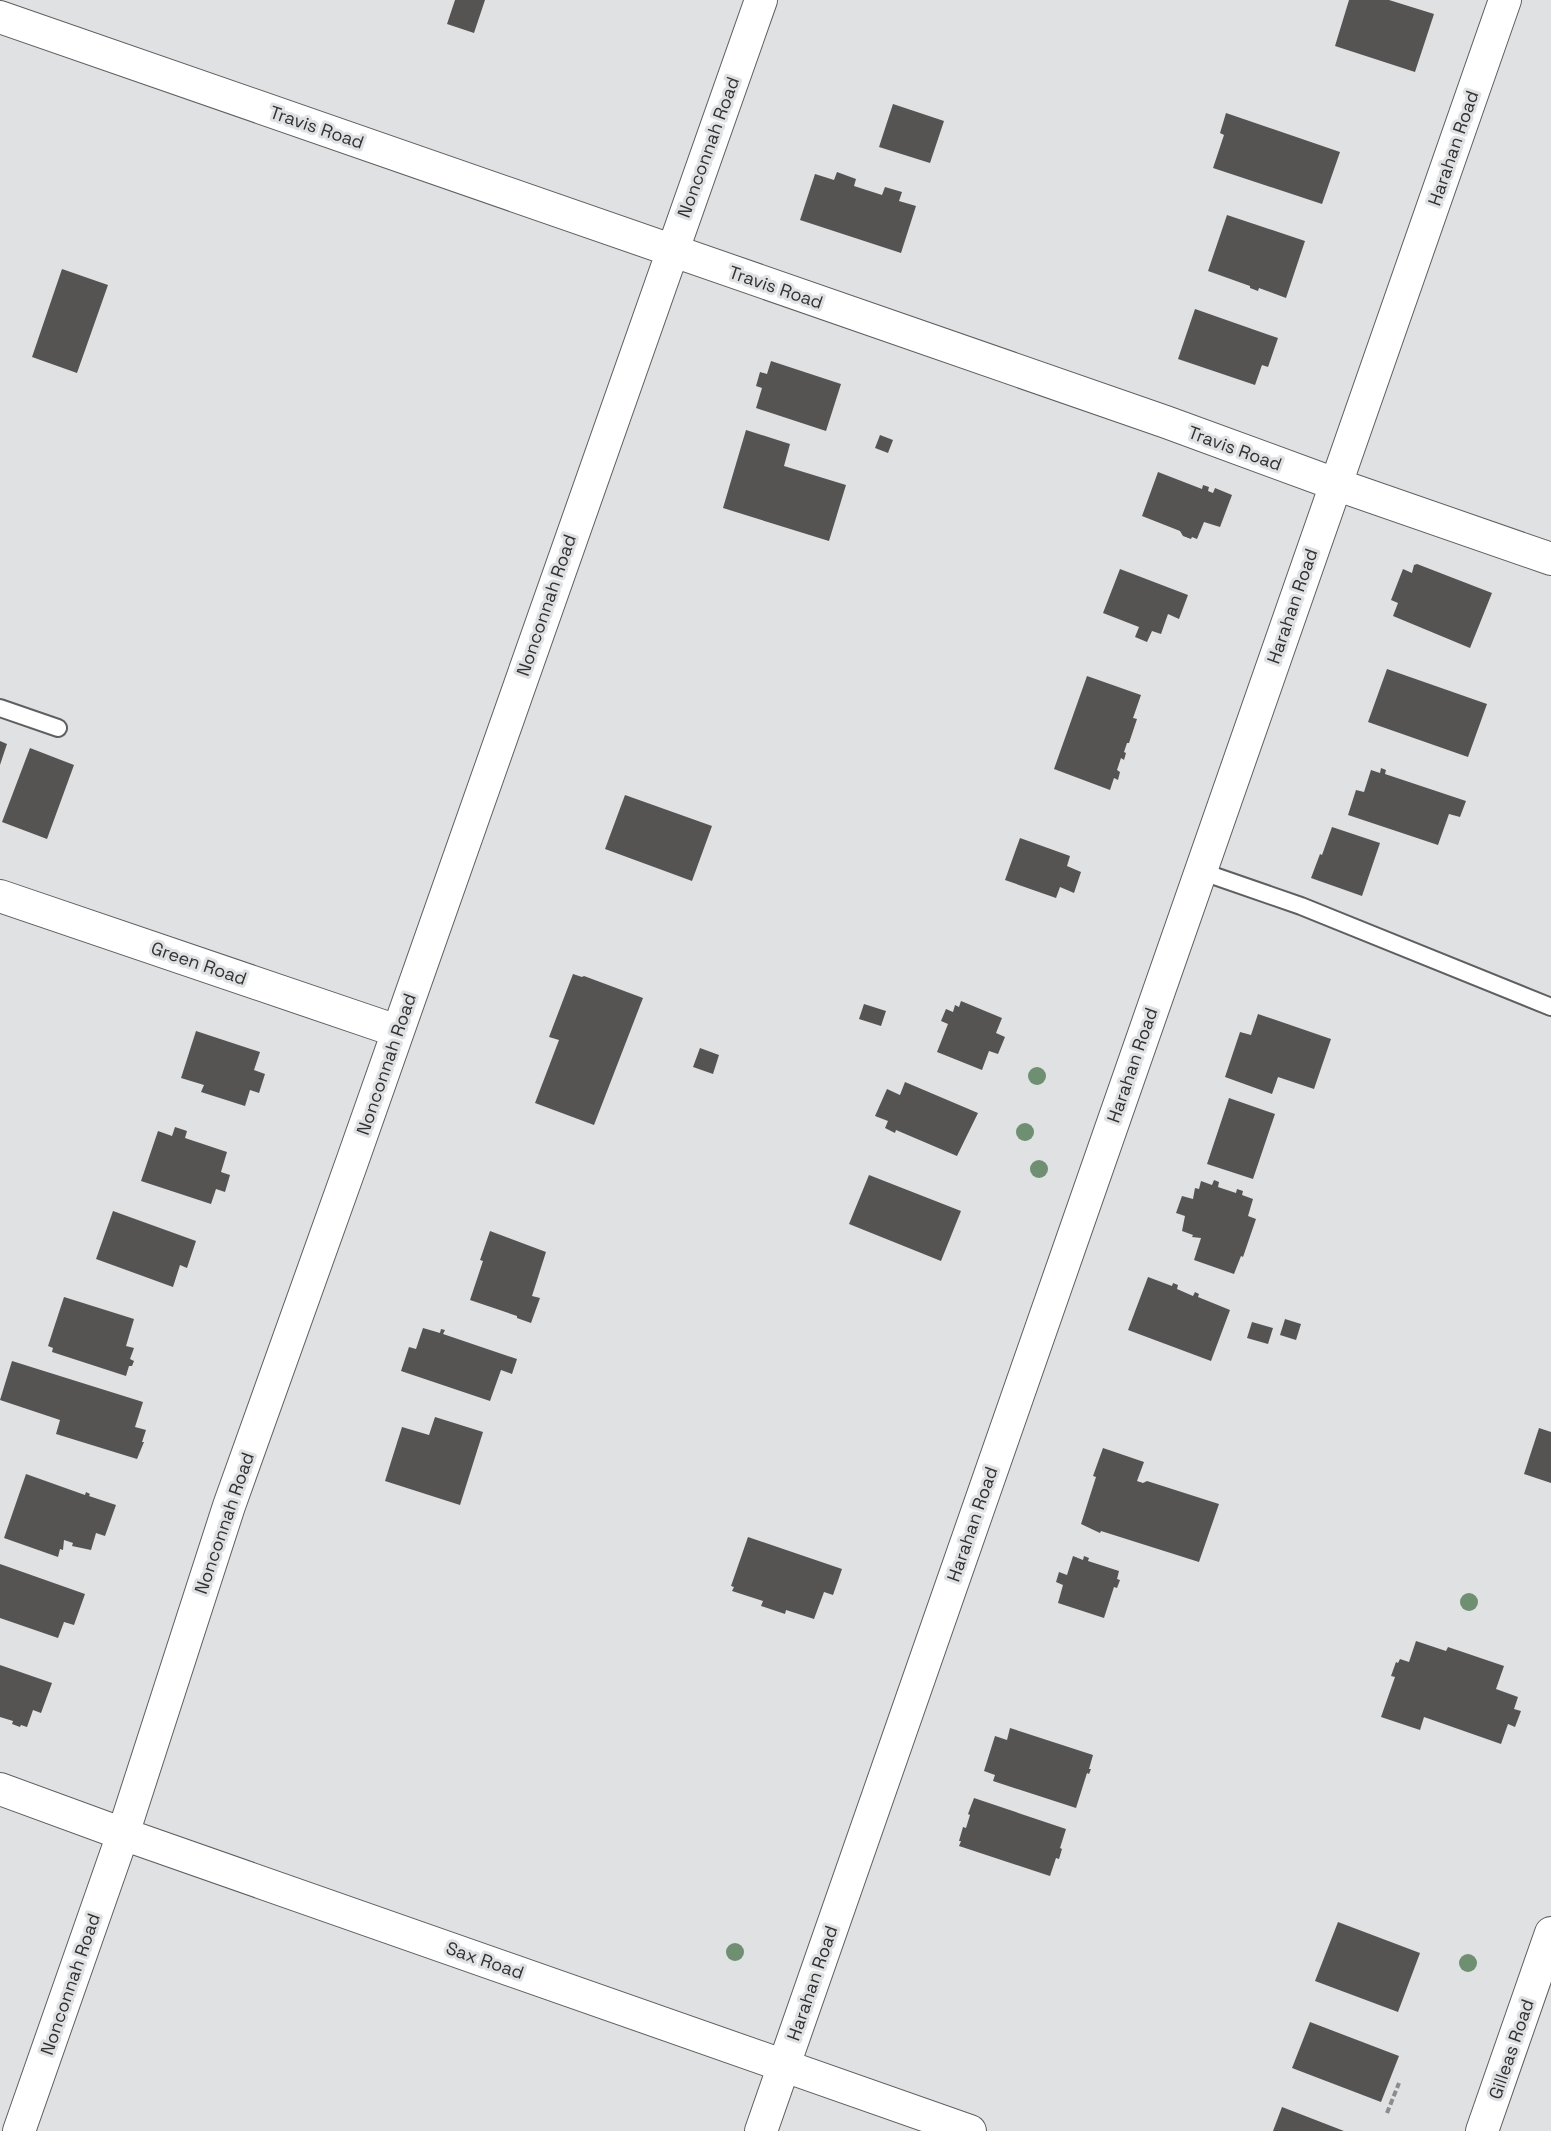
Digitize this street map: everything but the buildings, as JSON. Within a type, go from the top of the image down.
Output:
[{"type":"street","name":"Nonconnah Road","points":[[19,2131],[123,1834],[229,1506],[760,0]]},
{"type":"street","name":"Harahan Road","points":[[761,2131],[1505,0]]},
{"type":"street","name":"Travis Road","points":[[0,17],[1166,422],[1551,559]]},
{"type":"street","name":"Green Road","points":[[0,897],[397,1031]]},
{"type":"street","name":"Sax Road","points":[[0,1788],[123,1834],[970,2131]]},
{"type":"street","name":"Gilleas Road","points":[[1482,2131],[1551,1933]]},
{"type":"lane","points":[[0,708],[58,728]]},
{"type":"lane","points":[[1200,871],[1301,906],[1551,1007]]},
{"type":"path","points":[[1387,2113],[1399,2083]]}]
